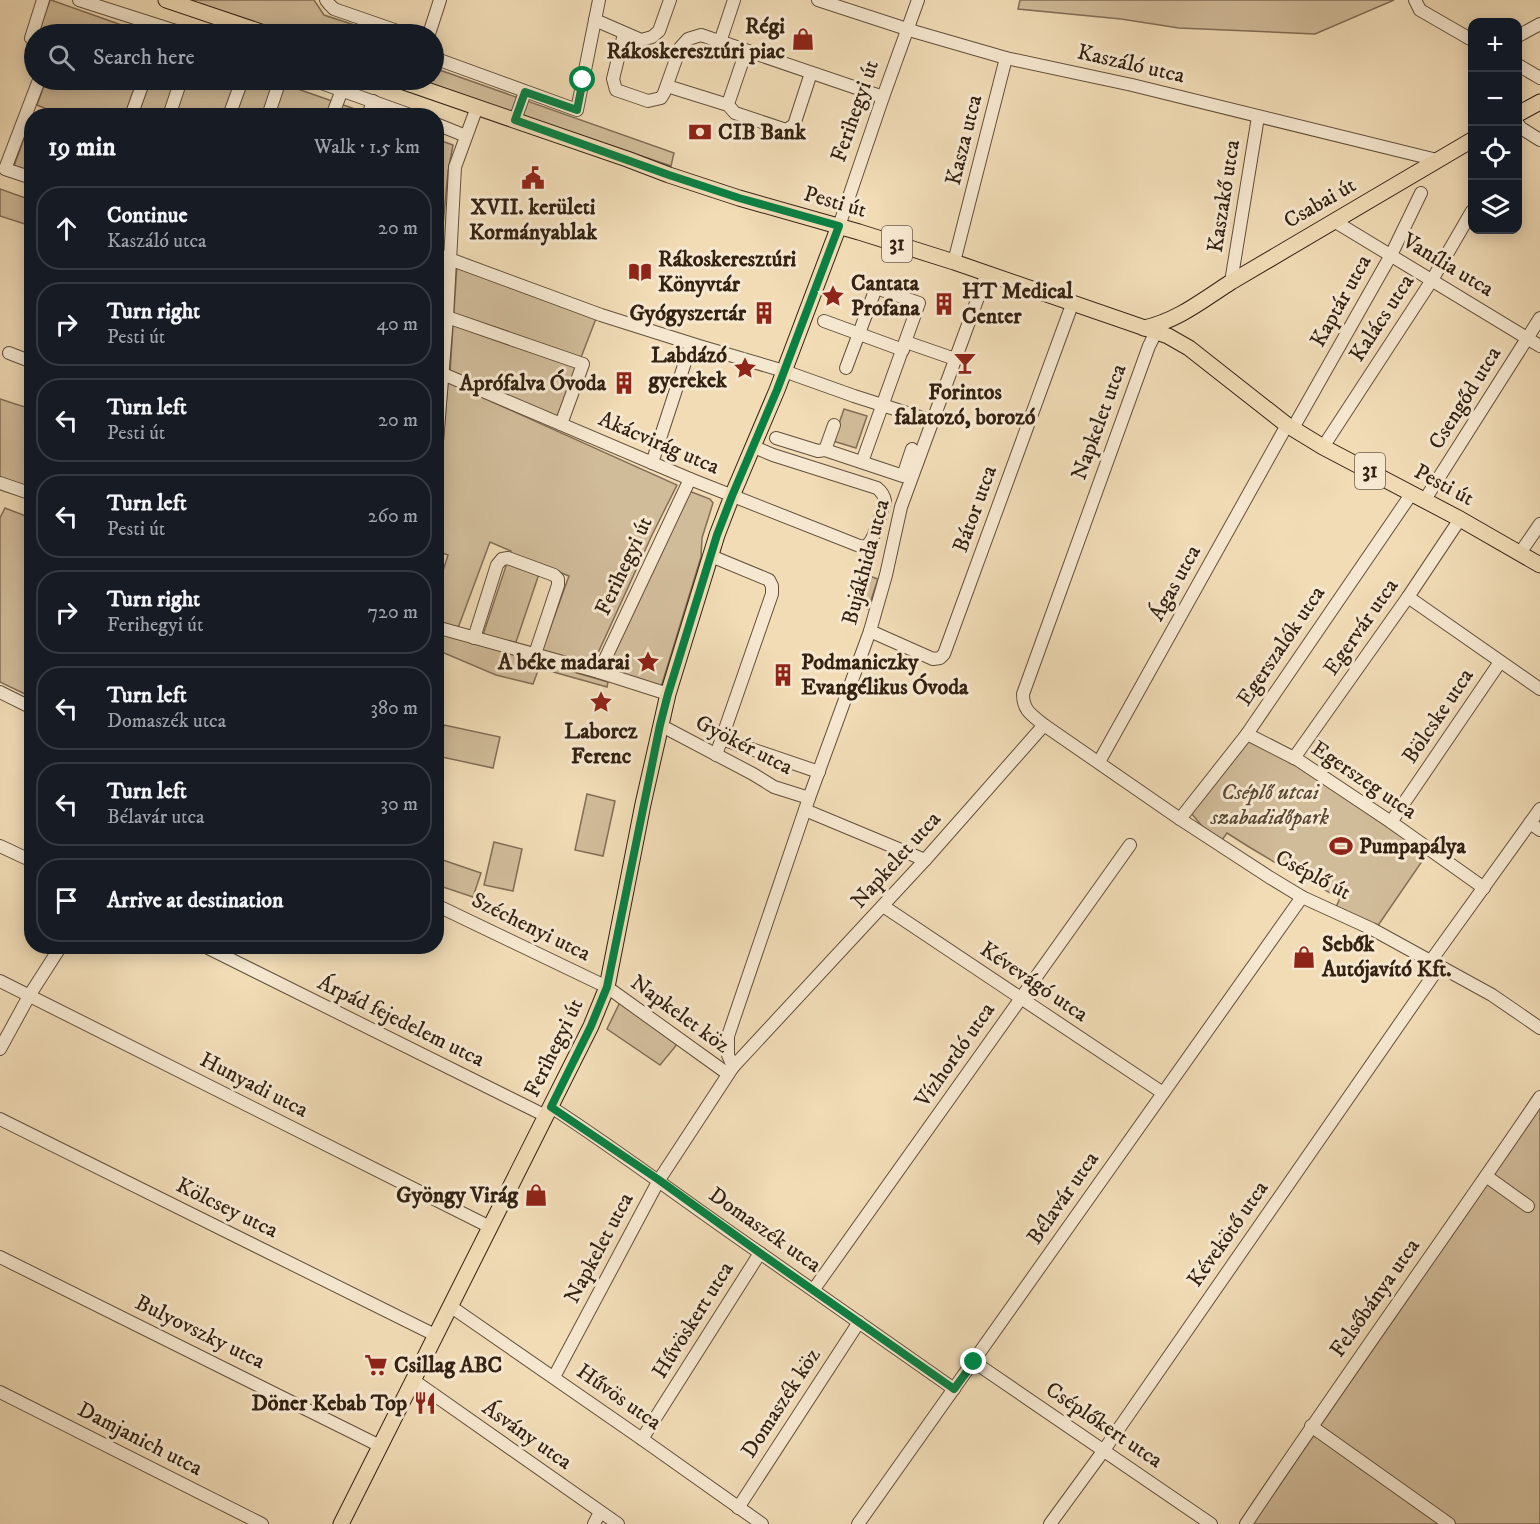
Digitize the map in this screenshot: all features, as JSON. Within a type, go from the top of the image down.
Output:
[{"type":"main road","points":[[166,0],[237,24]]},
{"type":"main road","name":"Pesti út","points":[[427,90],[739,198],[839,226],[987,273],[1071,309],[1106,314],[1159,330],[1209,364],[1290,426],[1323,447],[1460,519],[1540,565]]},
{"type":"main road","points":[[1522,121],[1540,102]]},
{"type":"main road","name":"Csabai út","points":[[1159,330],[1231,282],[1468,143]]},
{"type":"main road","name":"Ferihegyi út","points":[[341,1524],[549,1111],[591,1026],[607,987],[668,694],[732,496],[754,447],[839,226]]},
{"type":"main road","name":"Csabai út","points":[[1106,314],[1138,317],[1192,308]]},
{"type":"street","points":[[35,24],[43,0]]},
{"type":"street","points":[[79,0],[144,24]]},
{"type":"street","points":[[326,0],[334,9],[377,24]]},
{"type":"street","points":[[432,24],[440,0]]},
{"type":"street","points":[[444,62],[577,110],[599,0]]},
{"type":"street","points":[[595,20],[641,40],[652,37],[659,31],[670,0]]},
{"type":"street","points":[[720,42],[734,0]]},
{"type":"street","name":"Kaszáló utca","points":[[818,0],[908,30],[1006,58],[1132,85],[1437,160]]},
{"type":"street","name":"Ferihegyi út","points":[[839,226],[918,0]]},
{"type":"street","points":[[1415,0],[1420,10],[1468,37]]},
{"type":"street","points":[[1522,34],[1540,24]]},
{"type":"street","points":[[624,34],[613,80],[616,90],[648,101],[661,98],[680,48],[688,39],[701,35],[883,97]]},
{"type":"street","points":[[729,101],[746,51]]},
{"type":"street","name":"Kasza utca","points":[[954,262],[1006,58]]},
{"type":"street","points":[[1522,67],[1540,78]]},
{"type":"street","points":[[667,86],[728,105],[735,113],[786,130],[794,125],[811,73]]},
{"type":"street","points":[[33,108],[37,90]]},
{"type":"street","points":[[134,108],[140,90]]},
{"type":"street","points":[[171,108],[177,90]]},
{"type":"street","points":[[232,108],[238,90]]},
{"type":"street","points":[[271,108],[277,90]]},
{"type":"street","points":[[335,108],[342,90],[392,108]]},
{"type":"street","points":[[515,120],[525,92]]},
{"type":"street","points":[[371,108],[373,101]]},
{"type":"street","points":[[444,278],[450,259],[454,166],[477,107]]},
{"type":"street","name":"Kaszakő utca","points":[[1231,282],[1258,117]]},
{"type":"street","points":[[1519,126],[1540,140]]},
{"type":"street","points":[[444,127],[466,136]]},
{"type":"street","points":[[24,130],[5,169],[24,175]]},
{"type":"street","name":"Kaptár utca","points":[[1290,426],[1391,255],[1421,193]]},
{"type":"street","name":"Kalács utca","points":[[1323,447],[1432,280],[1468,219]]},
{"type":"street","name":"Vanília utca","points":[[1334,221],[1540,346]]},
{"type":"street","points":[[444,257],[601,315],[784,371],[932,421]]},
{"type":"street","name":"Bujákhida utca","points":[[731,1071],[728,1036],[807,804],[870,631],[886,575],[901,507],[987,273]]},
{"type":"street","points":[[846,368],[876,288],[920,303],[862,462]]},
{"type":"street","points":[[444,297],[447,317],[444,341]]},
{"type":"street","name":"Bátor utca","points":[[870,631],[933,659],[940,658],[944,654],[1071,309]]},
{"type":"street","points":[[447,317],[583,364],[561,424]]},
{"type":"street","name":"Csengőd utca","points":[[1418,497],[1540,318]]},
{"type":"street","points":[[824,321],[955,359]]},
{"type":"street","name":"Napkelet utca","points":[[554,1377],[659,1180],[731,1071],[925,860],[1044,725],[1027,711],[1023,703],[1023,694],[1146,355],[1159,330]]},
{"type":"street","points":[[652,464],[691,344]]},
{"type":"street","points":[[9,353],[24,359]]},
{"type":"street","name":"Akácvirág utca","points":[[444,375],[732,496]]},
{"type":"street","points":[[825,450],[834,425]]},
{"type":"street","name":"Ágas utca","points":[[1100,762],[1290,426]]},
{"type":"street","points":[[776,438],[818,451],[825,450],[903,476],[912,449]]},
{"type":"street","points":[[732,496],[857,545],[866,546],[871,540],[885,501],[882,492],[877,488],[754,447]]},
{"type":"street","name":"Ferihegyi út","points":[[599,672],[690,479]]},
{"type":"street","points":[[0,483],[24,491]]},
{"type":"street","name":"Egerszalók utca","points":[[1180,819],[1247,734],[1418,497]]},
{"type":"street","name":"Egervár utca","points":[[1294,758],[1460,519]]},
{"type":"street","points":[[1520,554],[1540,524]]},
{"type":"street","points":[[711,556],[769,580],[772,586],[772,594],[716,755]]},
{"type":"street","points":[[474,638],[497,565],[502,559],[507,558],[554,575],[558,579],[535,654]]},
{"type":"street","points":[[1408,597],[1540,689]]},
{"type":"street","points":[[444,629],[599,672],[668,694]]},
{"type":"street","name":"Bölcske utca","points":[[1391,822],[1500,662]]},
{"type":"street","points":[[0,692],[24,704]]},
{"type":"street","name":"Gyökér utca","points":[[660,725],[807,804],[925,860]]},
{"type":"street","name":"Cséplő út","points":[[1044,725],[1269,878],[1302,897],[1372,929],[1492,995],[1536,1025]]},
{"type":"street","name":"Egerszeg utca","points":[[1247,734],[1294,758],[1391,822],[1484,888]]},
{"type":"street","points":[[722,739],[819,772]]},
{"type":"street","name":"Kévekötő utca","points":[[1050,1524],[1104,1450],[1484,888],[1535,827],[1540,809]]},
{"type":"street","name":"Vízhordó utca","points":[[813,1290],[1130,845]]},
{"type":"street","points":[[0,846],[24,857]]},
{"type":"street","name":"Bélavár utca","points":[[858,1524],[1302,897]]},
{"type":"street","name":"Kévevágó utca","points":[[883,906],[1163,1093]]},
{"type":"street","name":"Széchenyi utca","points":[[444,909],[607,987]]},
{"type":"street","points":[[0,1049],[56,954]]},
{"type":"street","name":"Árpád fejedelem utca","points":[[221,954],[549,1111]]},
{"type":"street","name":"Hunyadi utca","points":[[0,981],[490,1227]]},
{"type":"street","name":"Napkelet köz","points":[[607,987],[731,1071]]},
{"type":"street","points":[[1536,1025],[1540,1011]]},
{"type":"street","name":"Felsőbánya utca","points":[[1246,1524],[1311,1426],[1540,1097]]},
{"type":"street","name":"Domaszék utca","points":[[549,1111],[659,1180],[954,1389]]},
{"type":"street","name":"Kölcsey utca","points":[[0,1119],[435,1335]]},
{"type":"street","points":[[1486,1176],[1528,1206]]},
{"type":"street","name":"Hűvöskert utca","points":[[642,1439],[760,1253]]},
{"type":"street","name":"Bulyovszky utca","points":[[0,1257],[380,1446]]},
{"type":"street","name":"Hűvös utca","points":[[450,1306],[762,1524]]},
{"type":"street","name":"Domaszék köz","points":[[738,1508],[859,1322]]},
{"type":"street","name":"Cséplőkert utca","points":[[974,1362],[1211,1524]]},
{"type":"street","name":"Ásvány utca","points":[[413,1380],[618,1524]]},
{"type":"street","name":"Damjanich utca","points":[[0,1392],[262,1524]]},
{"type":"street","points":[[1311,1426],[1449,1524]]},
{"type":"street","points":[[594,1524],[600,1512]]},
{"type":"green space","points":[[51,0],[119,24],[42,24]]},
{"type":"green space","points":[[188,0],[314,0],[324,15],[351,24],[259,24]]},
{"type":"green space","points":[[1020,0],[1394,0],[1315,34],[1179,28],[1121,19],[1018,9]]},
{"type":"green space","points":[[444,72],[674,153],[671,166],[444,89]]},
{"type":"green space","points":[[42,90],[301,90],[352,108],[44,108],[37,105]]},
{"type":"green space","points":[[24,138],[24,170],[14,166]]},
{"type":"green space","points":[[444,142],[453,145],[444,215]]},
{"type":"green space","points":[[0,189],[24,198],[24,224],[0,216]]},
{"type":"green space","points":[[457,264],[597,316],[558,417],[450,372]]},
{"type":"green space","points":[[448,382],[677,485],[592,666],[542,651],[569,576],[542,565],[515,645],[483,635],[511,551],[490,542],[458,628],[444,624],[444,568],[448,555],[444,554],[444,431]]},
{"type":"green space","points":[[0,399],[24,407],[24,486],[0,477]]},
{"type":"green space","points":[[844,409],[867,416],[856,448],[833,441]]},
{"type":"green space","points":[[689,491],[710,499],[713,503],[702,538],[701,557],[661,687],[606,670]]},
{"type":"green space","points":[[5,508],[24,515],[24,694],[0,682],[0,518]]},
{"type":"green space","points":[[861,573],[878,579],[868,609],[851,603]]},
{"type":"green space","points":[[444,634],[608,682],[607,687],[539,668],[533,684],[496,675],[444,653]]},
{"type":"green space","points":[[444,725],[500,737],[493,768],[444,758]]},
{"type":"green space","name":"Cséplő utcai szabadidőpark","points":[[1248,739],[1296,765],[1427,854],[1377,927],[1336,907],[1340,898],[1227,833],[1222,840],[1202,826],[1191,813]]},
{"type":"green space","points":[[587,794],[615,801],[603,856],[575,850]]},
{"type":"green space","points":[[494,842],[522,849],[513,891],[484,885]]},
{"type":"green space","points":[[444,860],[481,873],[473,897],[444,887]]},
{"type":"green space","points":[[620,1002],[679,1042],[660,1065],[607,1029]]},
{"type":"green space","points":[[1540,1097],[1540,1524],[1246,1524]]},
{"type":"place","name":"Régi Rákoskeresztúri piac","points":[[803,39]]},
{"type":"place","name":"CIB Bank","points":[[700,132]]},
{"type":"place","name":"XVII. kerületi Kormányablak","points":[[533,178]]},
{"type":"place","name":"Rákoskeresztúri Könyvtár","points":[[640,272]]},
{"type":"place","name":"Cantata Profana","points":[[833,296]]},
{"type":"place","name":"HT Medical Center","points":[[944,304]]},
{"type":"place","name":"Gyógyszertár","points":[[764,313]]},
{"type":"place","name":"Forintos falatozó, borozó","points":[[965,363]]},
{"type":"place","name":"Labdázó gyerekek","points":[[745,368]]},
{"type":"place","name":"Aprófalva Óvoda","points":[[624,383]]},
{"type":"place","name":"A béke madarai","points":[[648,662]]},
{"type":"place","name":"Podmaniczky Evangélikus Óvoda","points":[[783,675]]},
{"type":"place","name":"Laborcz Ferenc","points":[[601,702]]},
{"type":"place","name":"Pumpapálya","points":[[1341,846]]},
{"type":"place","name":"Sebők Autójavító Kft.","points":[[1304,957]]},
{"type":"place","name":"Gyöngy Virág","points":[[536,1195]]},
{"type":"place","name":"Csillag ABC","points":[[376,1365]]},
{"type":"place","name":"Döner Kebab Top","points":[[425,1403]]},
{"type":"route","points":[[583,80],[577,110],[525,92],[515,120],[739,198],[839,226],[777,390],[717,535],[660,725],[607,987],[591,1026],[551,1107],[659,1180],[954,1389],[974,1362]]}]
